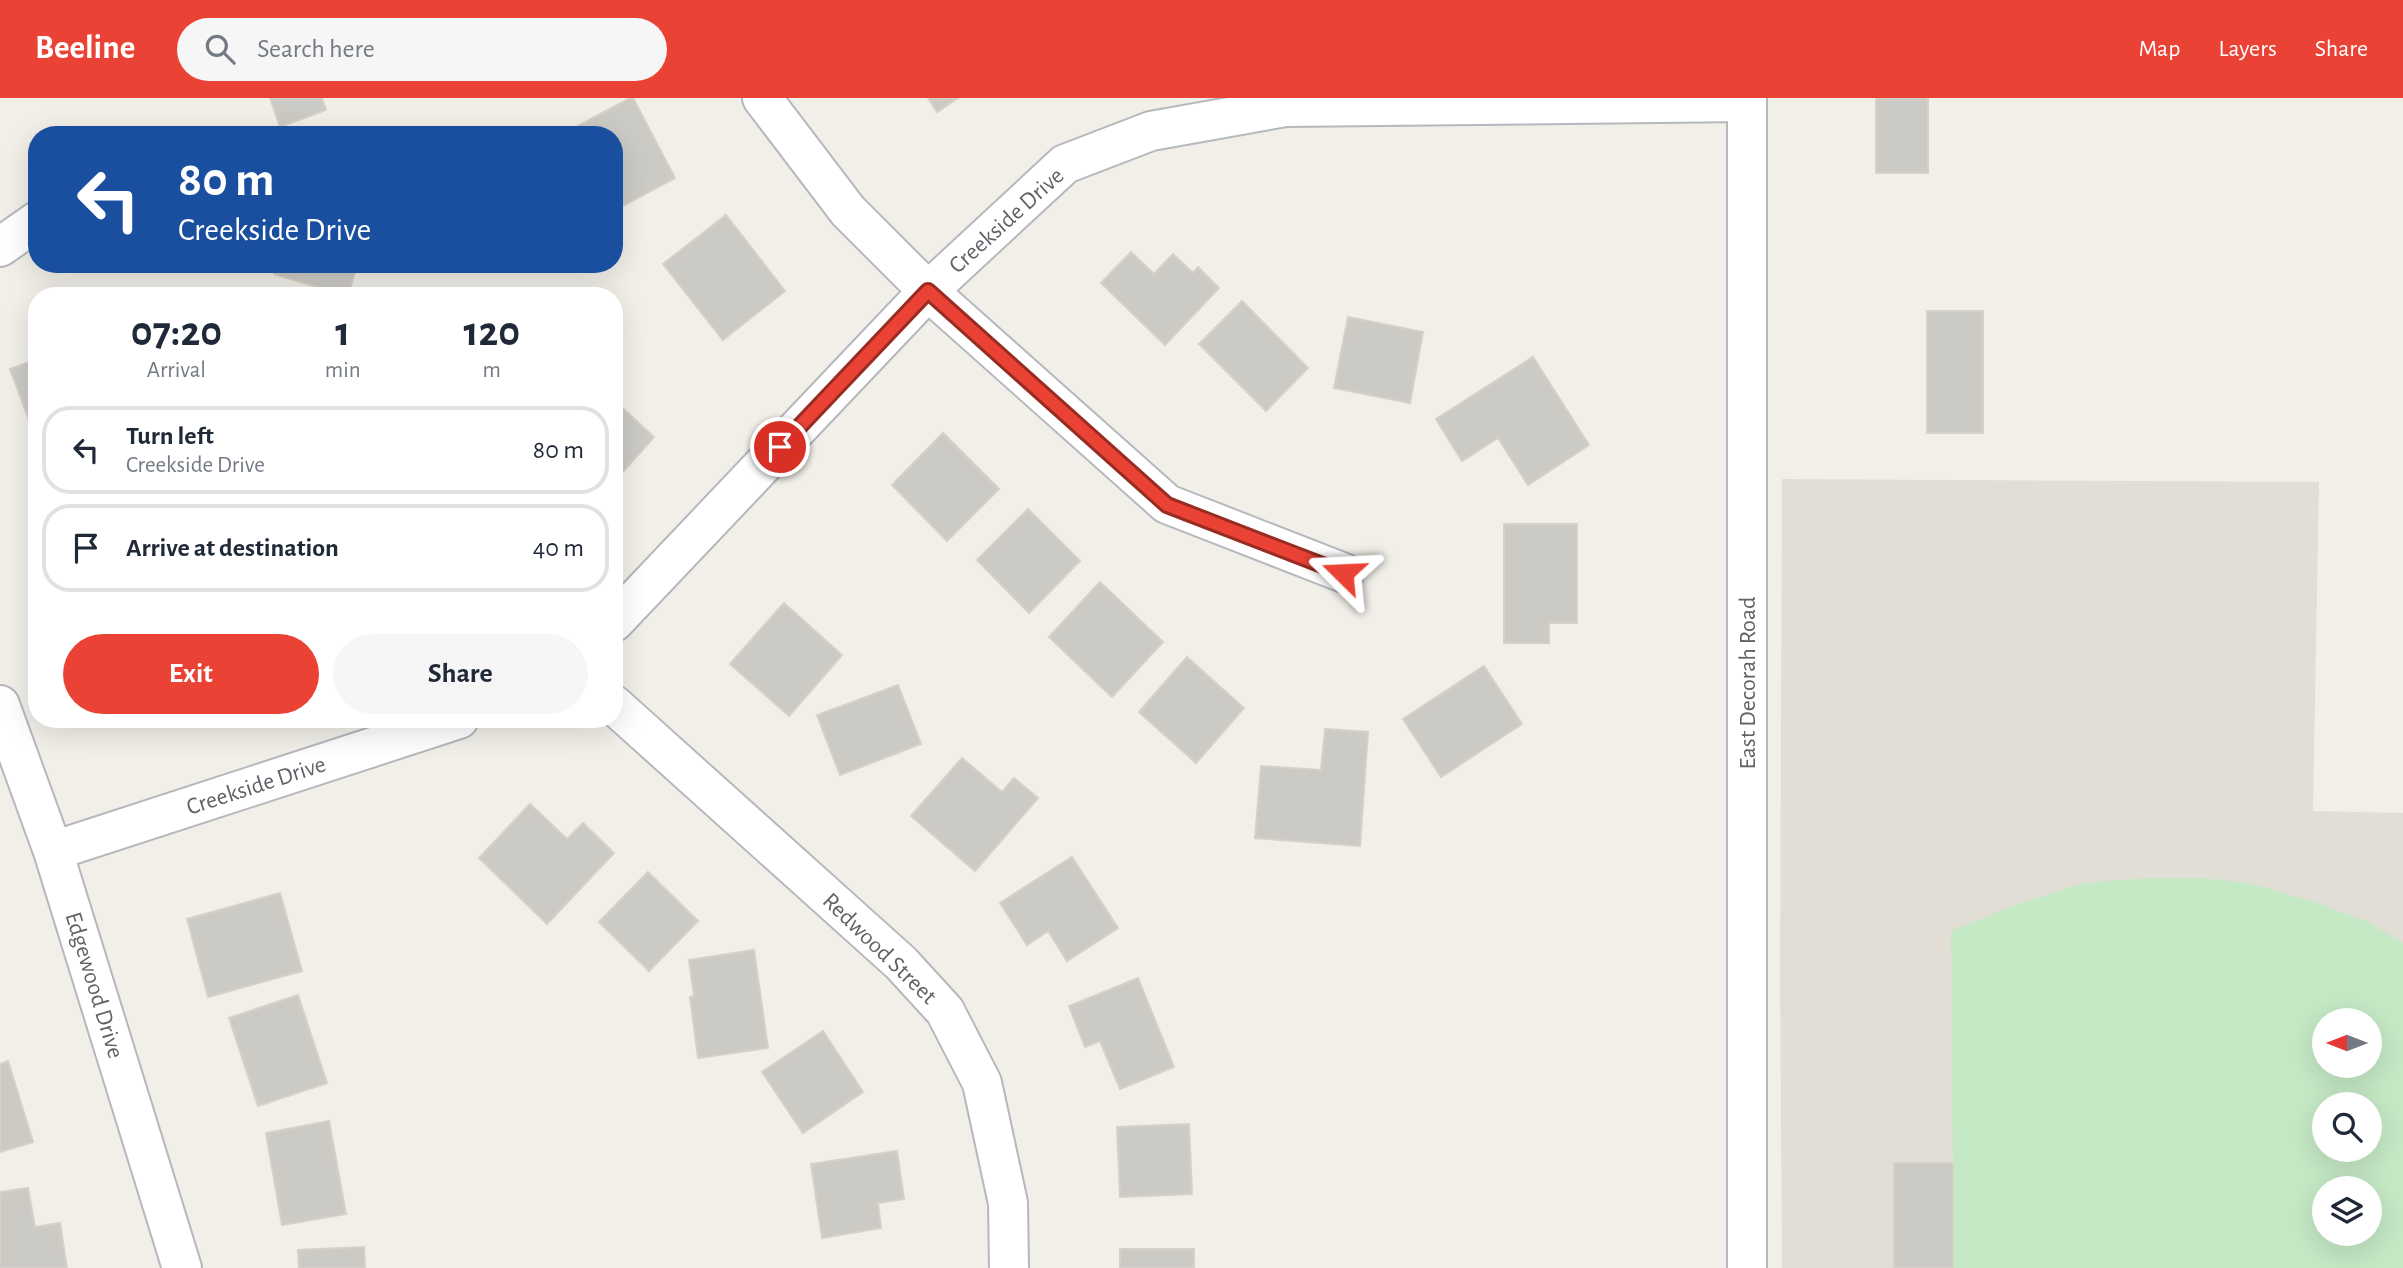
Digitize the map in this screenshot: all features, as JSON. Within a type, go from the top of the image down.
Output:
[{"type":"street","points":[[762,98],[848,211],[928,291],[1167,505],[1343,573]]},
{"type":"street","name":"Creekside Drive","points":[[623,613],[928,291],[1065,164],[1151,131],[1285,107],[1336,102],[1747,100]]},
{"type":"street","name":"East Decorah Road","points":[[1747,100],[1747,1268]]},
{"type":"street","points":[[0,247],[28,227]]},
{"type":"street","name":"Edgewood Drive","points":[[0,705],[53,851],[182,1268]]},
{"type":"street","name":"Redwood Street","points":[[623,713],[901,963],[946,1011],[982,1083],[1008,1203],[1009,1268]]},
{"type":"street","name":"Creekside Drive","points":[[53,851],[431,728]]},
{"type":"shaded area","points":[[1782,479],[2319,482],[2313,811],[2403,813],[2403,1268],[1782,1268]]},
{"type":"green space","points":[[2149,878],[2202,878],[2248,883],[2312,901],[2368,922],[2403,943],[2403,1268],[1954,1268],[1951,931],[2021,903],[2084,883]]},
{"type":"building","points":[[270,98],[322,98],[326,110],[280,126]]},
{"type":"building","points":[[633,98],[675,178],[623,206],[623,126],[578,126]]},
{"type":"building","points":[[928,98],[958,98],[937,112]]},
{"type":"building","points":[[1876,98],[1928,98],[1928,173],[1876,173]]},
{"type":"building","points":[[726,215],[785,291],[723,340],[663,264]]},
{"type":"building","points":[[1131,252],[1154,274],[1173,254],[1193,273],[1198,267],[1219,288],[1165,345],[1101,283]]},
{"type":"building","points":[[354,273],[351,287],[318,287],[274,274]]},
{"type":"building","points":[[1242,301],[1308,368],[1266,411],[1199,344]]},
{"type":"building","points":[[1927,311],[1983,311],[1983,433],[1927,433]]},
{"type":"building","points":[[1348,317],[1423,332],[1410,403],[1334,388]]},
{"type":"building","points":[[1533,357],[1589,445],[1528,485],[1498,438],[1462,461],[1436,419]]},
{"type":"building","points":[[28,362],[28,417],[10,369]]},
{"type":"building","points":[[623,408],[654,437],[623,472]]},
{"type":"building","points":[[943,433],[999,489],[947,541],[892,485]]},
{"type":"building","points":[[1028,509],[1080,561],[1029,613],[977,560]]},
{"type":"building","points":[[1504,524],[1577,524],[1577,623],[1549,623],[1549,643],[1504,643]]},
{"type":"building","points":[[1100,582],[1163,642],[1112,697],[1049,637]]},
{"type":"building","points":[[784,603],[842,655],[789,716],[730,664]]},
{"type":"building","points":[[1187,657],[1244,708],[1196,763],[1139,712]]},
{"type":"building","points":[[1484,666],[1522,724],[1441,777],[1403,719]]},
{"type":"building","points":[[898,685],[921,744],[840,775],[817,715]]},
{"type":"building","points":[[1325,729],[1368,732],[1360,846],[1255,838],[1261,766],[1321,770]]},
{"type":"building","points":[[962,758],[1002,792],[1014,778],[1038,798],[975,871],[911,816]]},
{"type":"building","points":[[530,804],[567,839],[583,823],[614,853],[547,924],[479,858]]},
{"type":"building","points":[[1072,857],[1118,928],[1067,961],[1048,931],[1027,945],[1000,903]]},
{"type":"building","points":[[648,872],[698,921],[649,971],[599,922]]},
{"type":"building","points":[[280,893],[302,971],[208,997],[187,919]]},
{"type":"building","points":[[754,950],[768,1048],[698,1058],[690,997],[694,996],[689,960]]},
{"type":"building","points":[[1138,978],[1174,1067],[1120,1089],[1100,1041],[1085,1047],[1069,1006]]},
{"type":"building","points":[[298,995],[327,1083],[258,1106],[229,1018]]},
{"type":"building","points":[[823,1031],[863,1092],[803,1133],[762,1072]]},
{"type":"building","points":[[8,1061],[33,1142],[0,1152],[0,1064]]},
{"type":"building","points":[[329,1121],[346,1214],[282,1225],[266,1133]]},
{"type":"building","points":[[1189,1124],[1192,1194],[1120,1197],[1117,1127]]},
{"type":"building","points":[[897,1151],[904,1199],[878,1203],[881,1228],[822,1238],[811,1164]]},
{"type":"building","points":[[1894,1163],[1953,1163],[1953,1268],[1894,1268]]},
{"type":"building","points":[[28,1188],[35,1227],[60,1223],[67,1268],[0,1268],[0,1192]]},
{"type":"building","points":[[364,1247],[365,1268],[299,1268],[298,1250]]},
{"type":"building","points":[[1120,1249],[1194,1249],[1194,1268],[1120,1268]]},
{"type":"route","points":[[780,447],[928,291],[1167,505],[1343,573]]}]
